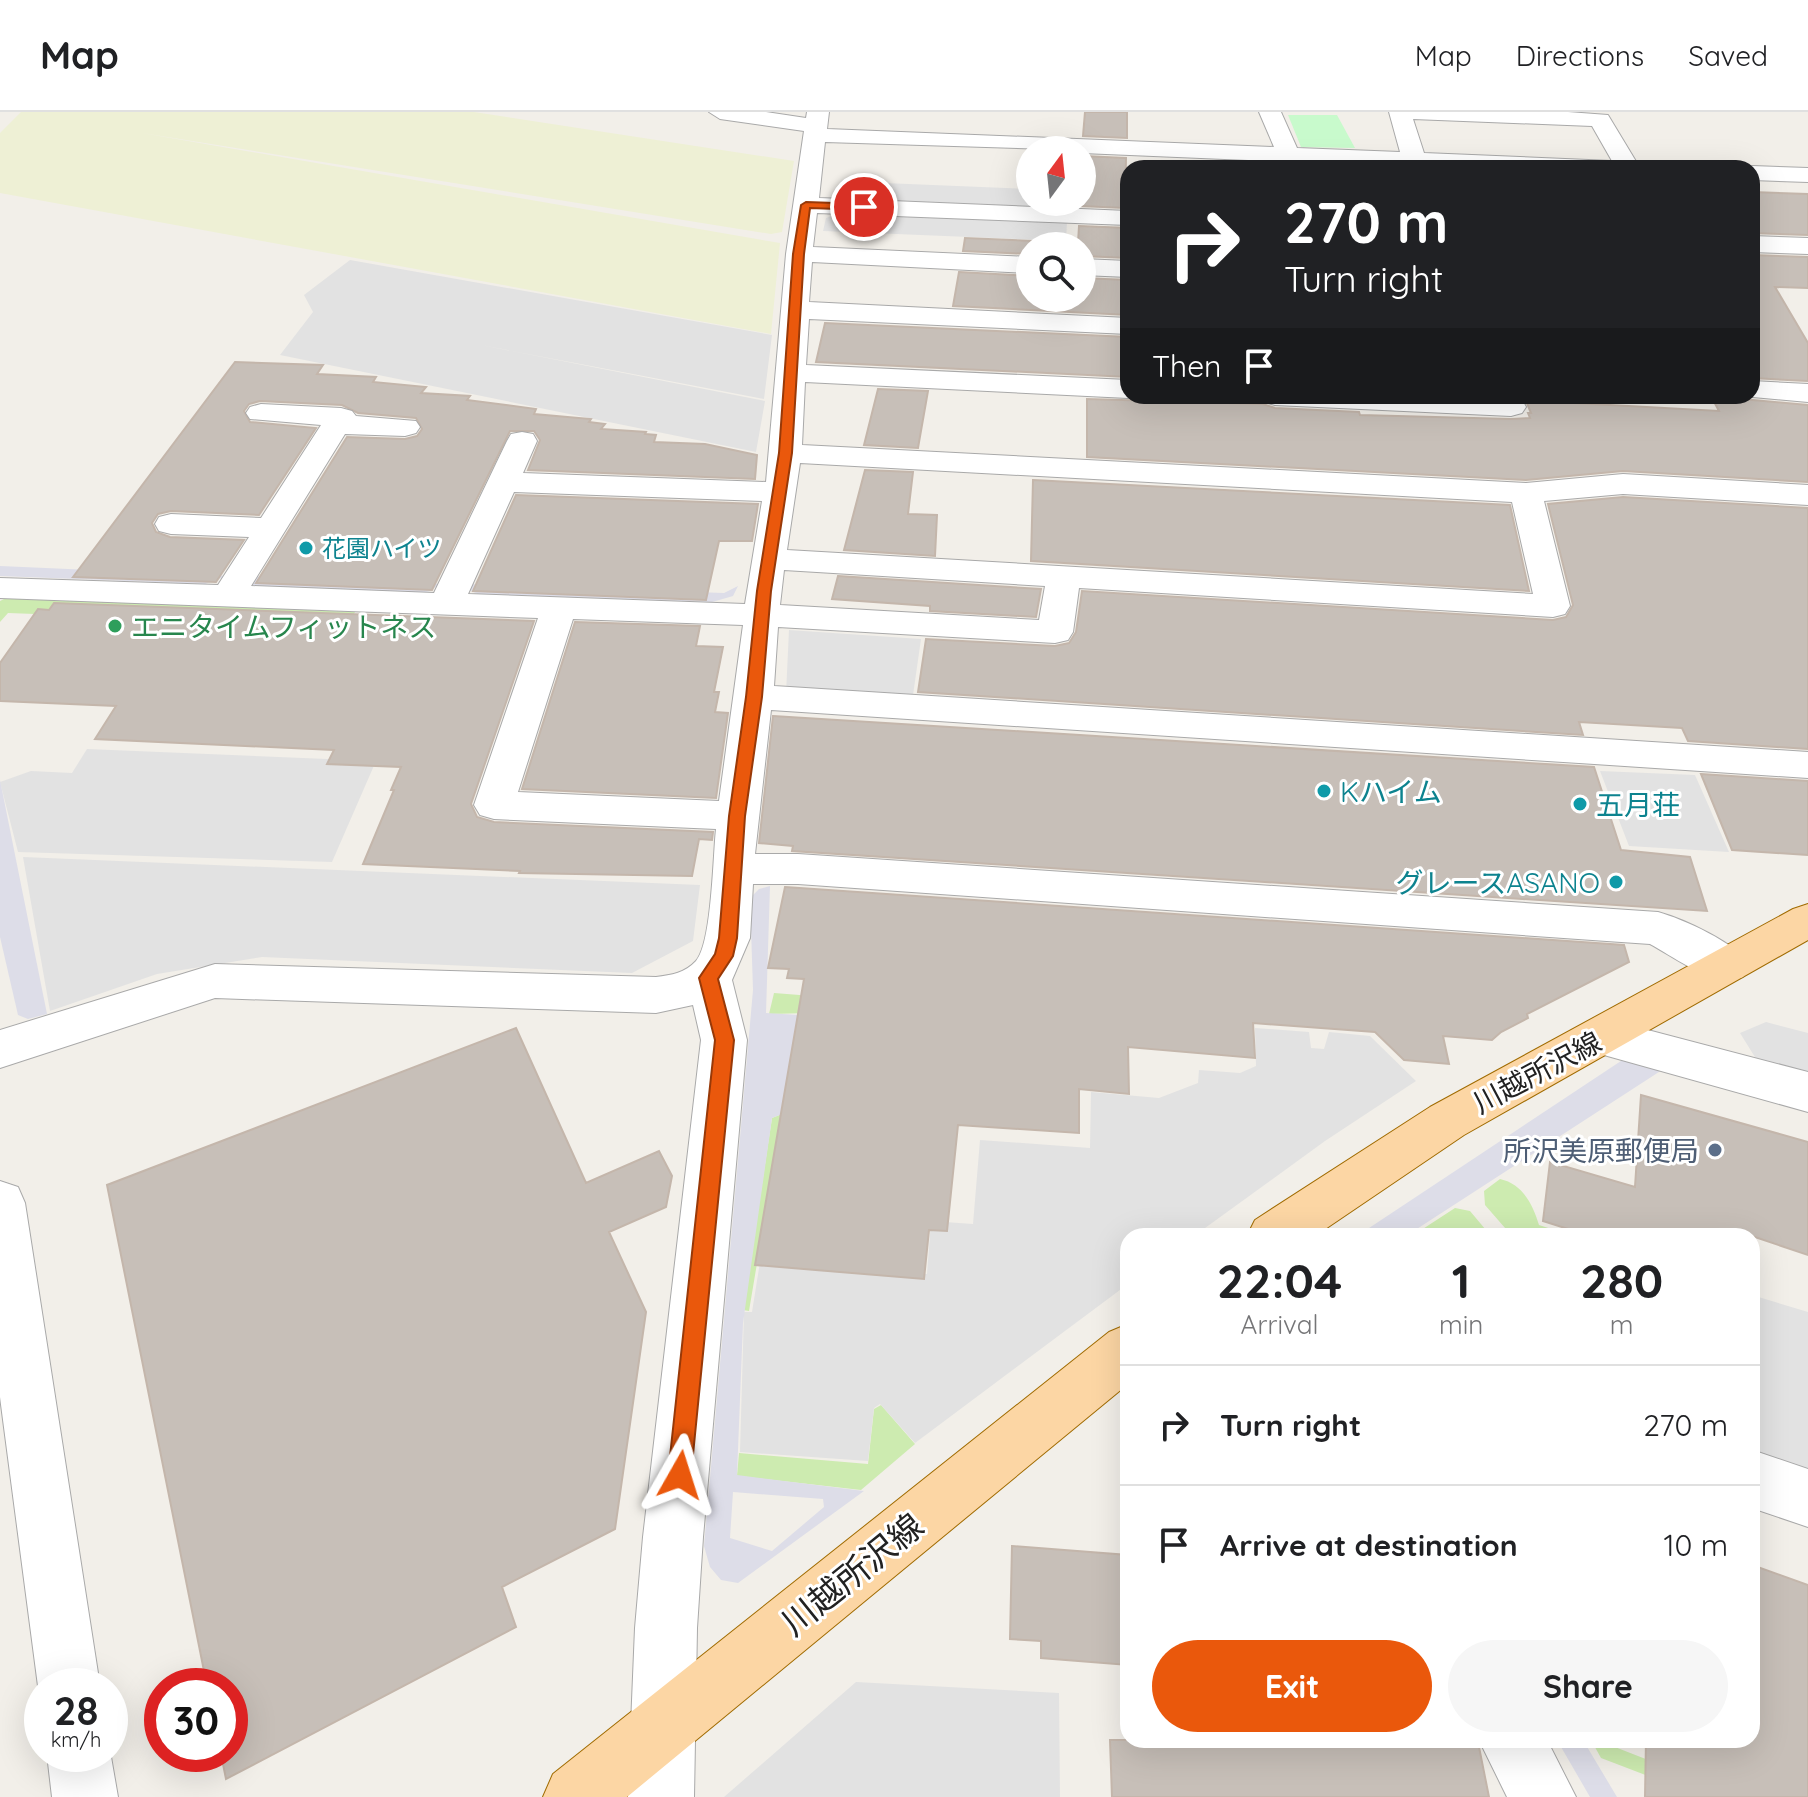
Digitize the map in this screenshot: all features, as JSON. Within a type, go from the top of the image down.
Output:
[{"type":"main road","name":"川越所沢線","points":[[1285,1228],[1447,1121],[1808,920]]},
{"type":"main road","name":"川越所沢線","points":[[576,1797],[1120,1356]]},
{"type":"street","points":[[720,112],[816,124],[990,135],[1087,135],[1289,155],[1414,160],[1400,112],[1600,120],[1623,160]]},
{"type":"street","points":[[1270,112],[1289,155]]},
{"type":"street","points":[[0,1049],[215,981],[656,995],[695,988],[709,978],[723,956],[728,938],[737,816],[769,559],[786,453],[799,254],[816,124]]},
{"type":"street","points":[[1760,173],[1808,175]]},
{"type":"street","points":[[806,205],[1120,218]]},
{"type":"street","points":[[1760,244],[1808,246]]},
{"type":"street","points":[[799,254],[1016,264]]},
{"type":"street","points":[[1096,268],[1120,269]]},
{"type":"street","points":[[795,310],[1120,326]]},
{"type":"street","points":[[793,373],[1120,389]]},
{"type":"street","points":[[1760,390],[1808,393]]},
{"type":"street","points":[[1447,404],[1511,407],[1509,404]]},
{"type":"street","points":[[261,413],[405,427]]},
{"type":"street","points":[[228,596],[338,421]]},
{"type":"street","points":[[446,604],[522,441]]},
{"type":"street","points":[[786,453],[1526,493],[1623,484],[1808,495]]},
{"type":"street","points":[[502,482],[781,492]]},
{"type":"street","points":[[769,559],[1553,606],[1526,493]]},
{"type":"street","points":[[171,524],[270,528]]},
{"type":"street","points":[[0,588],[762,615],[1055,632],[1064,577]]},
{"type":"street","points":[[559,608],[494,805],[737,816]]},
{"type":"street","points":[[754,697],[1808,765]]},
{"type":"street","points":[[732,869],[798,869],[1658,928],[1727,965]]},
{"type":"street","points":[[661,1797],[666,1628],[673,1537],[724,1040],[709,978]]},
{"type":"street","points":[[1602,1037],[1808,1092]]},
{"type":"street","points":[[0,1203],[66,1668]]},
{"type":"street","points":[[1760,1482],[1808,1498]]},
{"type":"street","points":[[1515,1748],[1543,1797]]},
{"type":"street","points":[[82,1772],[85,1797]]},
{"type":"green space","points":[[21,112],[474,112],[794,161],[782,232],[771,234],[142,133],[780,243],[771,334],[0,193],[0,133]]},
{"type":"green space","points":[[1288,115],[1337,115],[1355,148],[1301,147]]},
{"type":"green space","points":[[6,598],[355,612],[352,617],[266,619],[38,609],[35,614],[8,613],[0,622],[0,601]]},
{"type":"green space","points":[[774,993],[978,1009],[769,1014]]},
{"type":"green space","points":[[782,1114],[749,1311],[743,1310],[772,1118]]},
{"type":"green space","points":[[1500,1179],[1515,1185],[1526,1196],[1539,1225],[1548,1228],[1505,1228],[1485,1205],[1484,1191]]},
{"type":"green space","points":[[1455,1208],[1470,1211],[1484,1228],[1424,1228]]},
{"type":"green space","points":[[881,1405],[915,1444],[861,1490],[737,1476],[739,1453],[868,1464],[874,1409]]},
{"type":"green space","points":[[1595,1748],[1617,1748],[1743,1797],[1703,1797],[1601,1758]]},
{"type":"shaded area","points":[[884,183],[1016,188],[1016,208],[878,202]]},
{"type":"shaded area","points":[[843,212],[1067,222],[1066,232],[1016,232],[1016,239],[823,231],[826,218]]},
{"type":"shaded area","points":[[350,260],[772,335],[764,399],[481,345],[765,401],[756,452],[280,355],[313,312],[304,295]]},
{"type":"shaded area","points":[[0,566],[227,576],[205,584],[0,576]]},
{"type":"shaded area","points":[[250,576],[440,584],[422,593],[254,586]]},
{"type":"shaded area","points":[[467,584],[724,593],[738,586],[733,596],[712,602],[478,594],[467,589]]},
{"type":"shaded area","points":[[789,630],[921,639],[912,702],[786,694]]},
{"type":"shaded area","points":[[87,749],[376,761],[332,862],[18,852],[0,782],[31,771],[72,773]]},
{"type":"shaded area","points":[[1600,771],[1695,775],[1729,852],[1629,846]]},
{"type":"shaded area","points":[[0,780],[47,1014],[28,1019],[18,1015],[0,937]]},
{"type":"shaded area","points":[[23,857],[700,885],[693,941],[632,973],[262,957],[157,974],[50,1011]]},
{"type":"shaded area","points":[[770,886],[766,1013],[799,1015],[782,1114],[772,1118],[743,1323],[737,1475],[864,1491],[738,1583],[721,1580],[710,1567],[704,1546],[753,990],[750,898],[759,889]],"holes":[[[733,1492],[823,1499],[824,1507],[772,1551],[730,1538]]]},
{"type":"shaded area","points":[[1766,1022],[1808,1033],[1808,1076],[1758,1062],[1740,1033]]},
{"type":"shaded area","points":[[1255,1028],[1309,1032],[1311,1048],[1324,1049],[1329,1032],[1370,1036],[1416,1081],[1325,1141],[1205,1228],[1120,1228],[1120,1290],[915,1443],[880,1404],[874,1408],[868,1461],[740,1452],[744,1312],[752,1312],[760,1262],[927,1274],[931,1221],[973,1224],[980,1140],[1090,1148],[1091,1092],[1159,1098],[1198,1083],[1199,1070],[1240,1073],[1256,1066]]},
{"type":"shaded area","points":[[1627,1057],[1662,1070],[1418,1228],[1369,1228]]},
{"type":"shaded area","points":[[1760,1297],[1808,1312],[1808,1475],[1760,1460]]},
{"type":"shaded area","points":[[856,1682],[1059,1693],[1060,1797],[724,1797]]},
{"type":"shaded area","points":[[1562,1748],[1588,1748],[1617,1797],[1590,1797]]},
{"type":"building","points":[[1085,112],[1127,112],[1127,138],[1083,136]]},
{"type":"building","points":[[1096,157],[1126,158],[1120,160],[1120,208],[1096,207]]},
{"type":"building","points":[[1760,192],[1808,194],[1808,235],[1760,233]]},
{"type":"building","points":[[1079,226],[1120,228],[1120,258],[1096,257],[1096,232],[1079,232]]},
{"type":"building","points":[[965,238],[1016,240],[1016,253],[963,251]]},
{"type":"building","points":[[1760,255],[1808,257],[1808,288],[1775,287],[1808,343],[1808,381],[1760,378]]},
{"type":"building","points":[[959,272],[1016,275],[1016,309],[953,306]]},
{"type":"building","points":[[1096,279],[1120,280],[1120,315],[1070,312],[1096,312]]},
{"type":"building","points":[[825,323],[1120,337],[1120,377],[816,362]]},
{"type":"building","points":[[235,362],[323,365],[317,374],[376,377],[373,382],[426,387],[421,393],[470,396],[467,400],[536,409],[534,414],[591,419],[589,422],[605,424],[601,429],[656,435],[654,442],[705,444],[757,455],[755,479],[528,470],[540,440],[534,431],[510,431],[432,590],[256,583],[347,437],[405,439],[417,436],[422,429],[416,418],[358,413],[342,405],[260,401],[249,404],[244,411],[250,422],[316,428],[259,515],[171,511],[158,514],[152,523],[156,532],[170,537],[244,540],[216,582],[73,577]]},
{"type":"building","points":[[878,389],[928,391],[918,448],[864,445]]},
{"type":"building","points":[[1087,399],[1120,400],[1120,404],[1263,404],[1275,408],[1359,412],[1360,415],[1511,419],[1530,418],[1528,413],[1531,413],[1527,404],[1719,411],[1715,404],[1760,404],[1760,401],[1808,405],[1808,482],[1623,471],[1526,480],[1087,457]]},
{"type":"building","points":[[865,470],[913,472],[908,514],[937,515],[935,556],[844,550]]},
{"type":"building","points":[[1033,480],[1510,505],[1529,591],[1031,561]]},
{"type":"building","points":[[516,495],[758,504],[752,541],[719,541],[706,600],[473,591]]},
{"type":"building","points":[[1623,497],[1808,508],[1808,749],[1688,741],[1682,728],[1579,722],[1583,735],[918,692],[926,639],[1055,646],[1069,643],[1076,632],[1082,591],[1553,620],[1566,617],[1573,605],[1548,504]]},
{"type":"building","points":[[838,576],[1041,589],[1036,617],[930,611],[930,606],[832,599]]},
{"type":"building","points":[[54,603],[534,621],[471,804],[477,817],[494,822],[713,832],[712,840],[699,839],[692,876],[519,873],[363,864],[401,767],[327,764],[334,750],[95,739],[116,706],[0,701],[0,663],[38,609],[49,610]]},
{"type":"building","points":[[575,622],[700,626],[696,646],[723,647],[714,692],[719,692],[715,712],[728,713],[716,798],[522,789]]},
{"type":"building","points":[[773,716],[1594,767],[1621,850],[1690,857],[1707,911],[792,851],[793,846],[759,843]]},
{"type":"building","points":[[1701,774],[1808,781],[1808,855],[1732,850]]},
{"type":"building","points":[[785,887],[1624,945],[1629,962],[1527,1014],[1528,1018],[1492,1040],[1443,1036],[1449,1064],[1404,1060],[1375,1032],[1253,1023],[1255,1058],[1128,1047],[1129,1094],[1079,1089],[1079,1133],[958,1125],[947,1231],[929,1230],[924,1279],[755,1265],[804,979],[787,978],[789,969],[768,968]]},
{"type":"building","points":[[516,1028],[586,1183],[659,1151],[672,1176],[666,1207],[609,1232],[646,1312],[615,1529],[502,1587],[516,1627],[248,1767],[248,1668],[203,1668],[107,1185]]},
{"type":"building","points":[[1641,1095],[1808,1142],[1808,1255],[1760,1239],[1760,1228],[1565,1228],[1543,1221],[1550,1162],[1635,1187]]},
{"type":"building","points":[[1012,1546],[1120,1554],[1120,1664],[1041,1658],[1041,1641],[1010,1639]]},
{"type":"building","points":[[1760,1568],[1808,1585],[1808,1797],[1645,1797],[1646,1748],[1760,1748]]},
{"type":"building","points":[[1110,1740],[1120,1740],[1120,1748],[1479,1748],[1489,1797],[1112,1797]]},
{"type":"building","points":[[225,1772],[239,1772],[226,1779]]},
{"type":"place","name":"花園ハイツ","points":[[306,548]]},
{"type":"place","name":"エニタイムフィットネス","points":[[115,626]]},
{"type":"place","name":"Kハイム","points":[[1324,791]]},
{"type":"place","name":"五月荘","points":[[1580,804]]},
{"type":"place","name":"グレースASANO","points":[[1616,882]]},
{"type":"place","name":"所沢美原郵便局","points":[[1715,1150]]},
{"type":"route","points":[[680,1475],[724,1040],[709,978],[723,956],[728,938],[737,816],[754,697],[764,591],[786,453],[799,254],[806,205],[864,207]]}]
